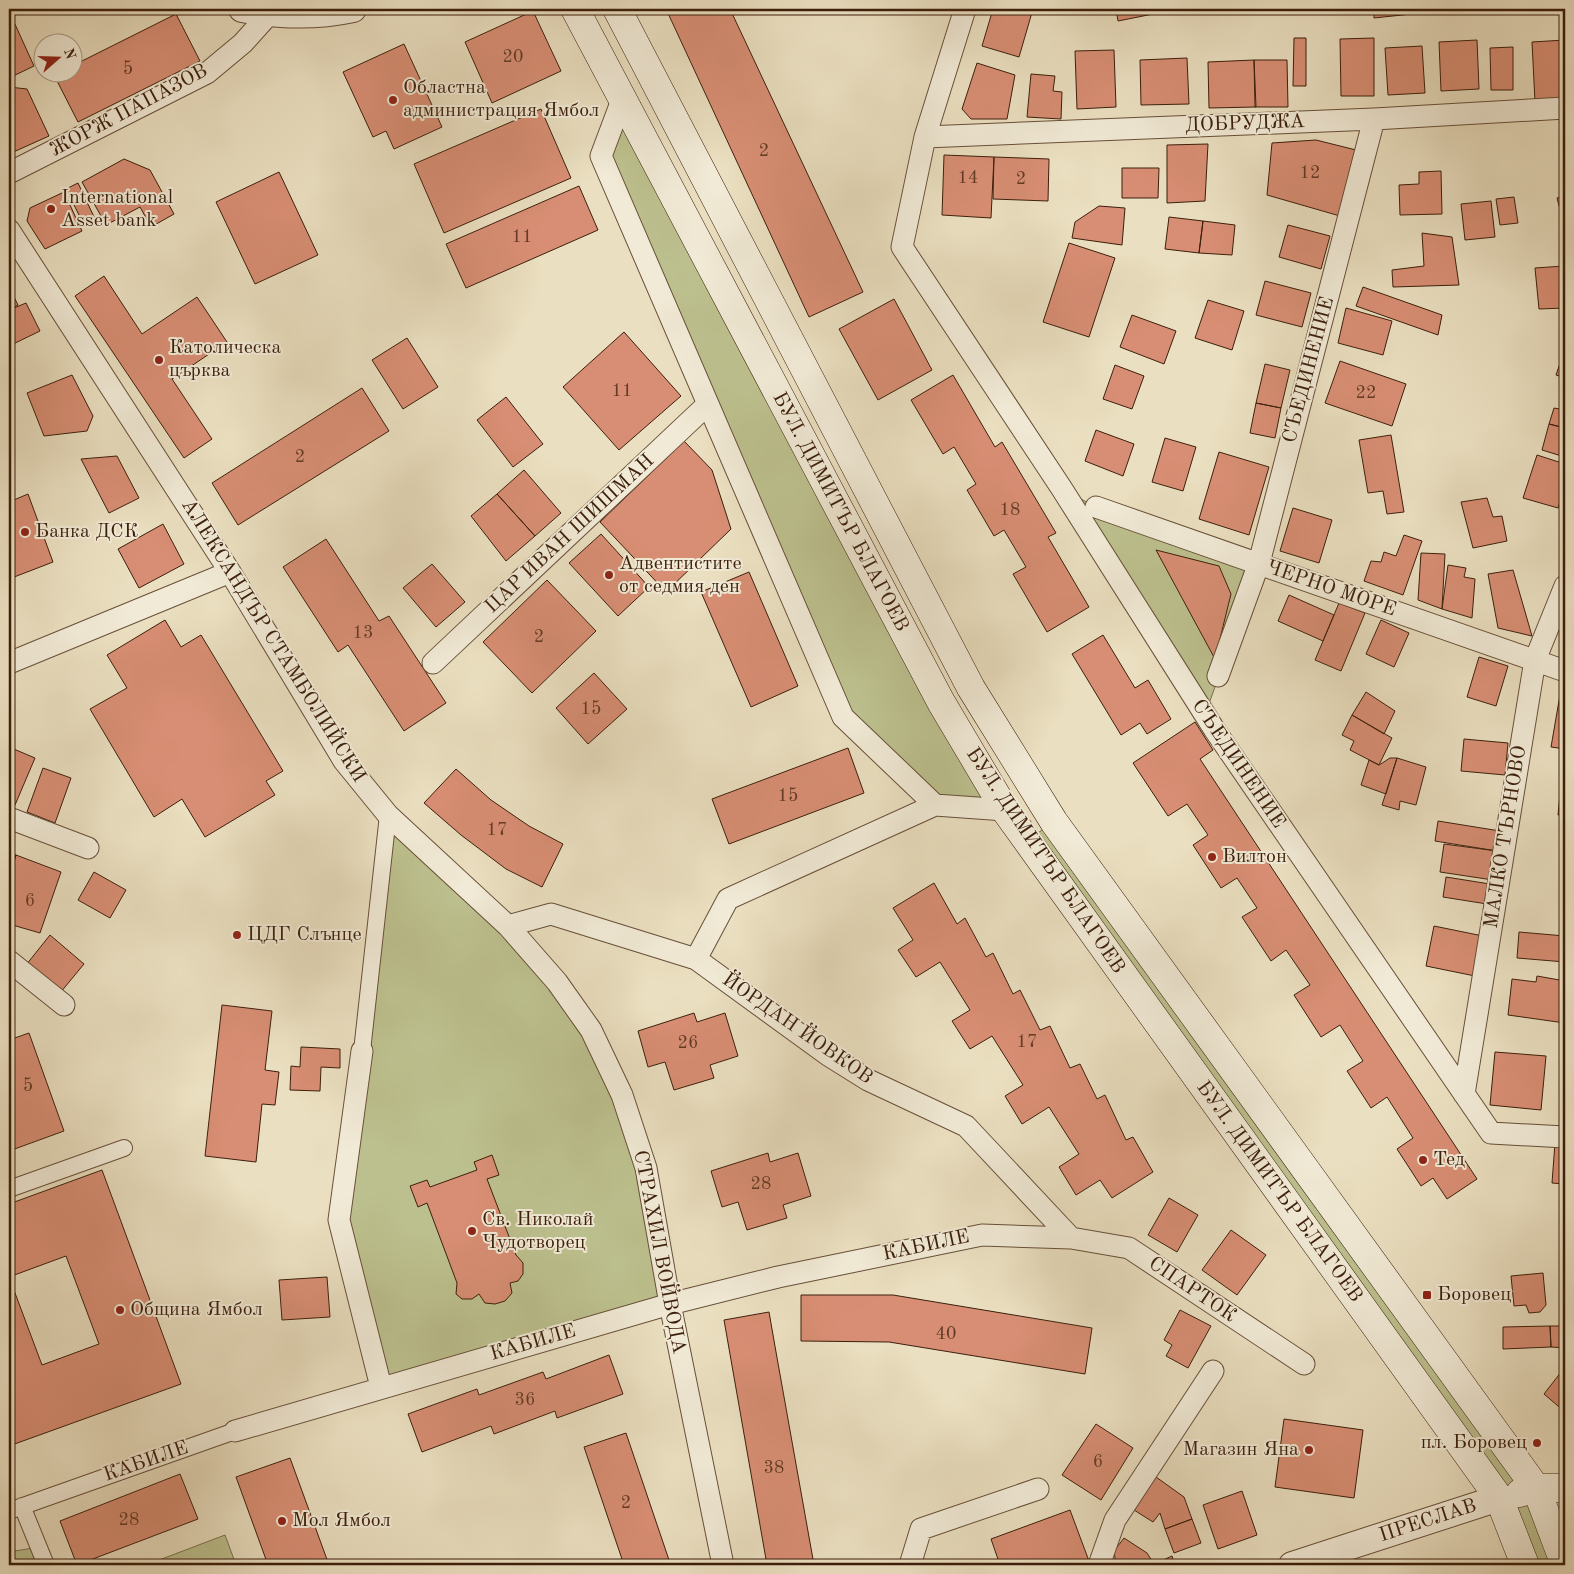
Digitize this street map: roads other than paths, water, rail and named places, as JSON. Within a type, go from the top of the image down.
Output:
[{"type":"main road","name":"БУЛ. ДИМИТЪР БЛАГОЕВ","points":[[575,9],[941,702],[1005,810],[1499,1498],[1525,1565]]},
{"type":"main road","name":"БУЛ. ДИМИТЪР БЛАГОЕВ","points":[[617,9],[970,688],[1054,822],[1536,1488],[1565,1565]]},
{"type":"main road","name":"ПРЕСЛАВ","points":[[1499,1498],[1536,1488],[1565,1488]]},
{"type":"street","points":[[242,9],[306,16],[353,9]]},
{"type":"street","name":"СЪЕДИНЕНИЕ","points":[[965,9],[925,137],[902,247],[1062,488],[1214,729],[1491,1133],[1565,1137]]},
{"type":"street","name":"ЖОРЖ ПАПАЗОВ","points":[[9,173],[207,73],[243,43],[270,11]]},
{"type":"street","points":[[622,100],[601,156],[843,717],[936,806]]},
{"type":"street","name":"ДОБРУДЖА","points":[[925,137],[1374,119],[1565,108]]},
{"type":"street","name":"СЪЕДИНЕНИЕ","points":[[1218,676],[1259,564],[1374,119]]},
{"type":"street","name":"АЛЕКСАНДЪР СТАМБОЛИЙСКИ","points":[[9,230],[230,572],[344,761],[388,815]]},
{"type":"street","name":"ЦАР ИВАН ШИШМАН","points":[[433,663],[707,405]]},
{"type":"street","name":"ЧЕРНО МОРЕ","points":[[1096,507],[1565,671]]},
{"type":"street","points":[[9,663],[230,572]]},
{"type":"street","name":"МАЛКО ТЪРНОВО","points":[[1464,1094],[1535,660],[1565,586]]},
{"type":"street","points":[[696,958],[728,899],[936,806],[1005,810]]},
{"type":"street","points":[[381,1387],[340,1220],[362,1052],[388,815]]},
{"type":"street","name":"СТРАХИЛ ВОЙВОДА","points":[[388,815],[508,926],[557,982],[591,1030],[622,1095],[646,1168],[670,1304],[724,1565]]},
{"type":"street","points":[[9,818],[88,848]]},
{"type":"street","name":"ЙОРДАН ЙОВКОВ","points":[[508,926],[552,914],[696,958],[828,1055],[868,1080],[966,1126],[1071,1238]]},
{"type":"street","points":[[9,962],[64,1005]]},
{"type":"street","points":[[9,1189],[124,1148]]},
{"type":"street","name":"КАБИЛЕ","points":[[16,1508],[235,1431],[670,1304],[778,1277],[982,1235],[1071,1238]]},
{"type":"street","name":"СПАРТОК","points":[[1071,1238],[1129,1248],[1304,1364]]},
{"type":"street","points":[[1099,1565],[1114,1520],[1212,1371]]},
{"type":"street","points":[[910,1565],[921,1529],[1038,1488]]},
{"type":"street","name":"ПРЕСЛАВ","points":[[1292,1565],[1499,1498]]},
{"type":"street","points":[[16,1508],[46,1565]]},
{"type":"place","name":"Областна администрация Ямбол","points":[[393,100]]},
{"type":"place","name":"International Asset bank","points":[[51,209]]},
{"type":"place","name":"Католическа църква","points":[[159,360]]},
{"type":"place","name":"Банка ДСК","points":[[25,532]]},
{"type":"place","name":"Адвентистите от седмия ден","points":[[609,575]]},
{"type":"place","name":"Вилтон","points":[[1212,857]]},
{"type":"place","name":"ЦДГ Слънце","points":[[237,935]]},
{"type":"place","name":"Тед","points":[[1423,1160]]},
{"type":"place","name":"Св. Николай Чудотворец","points":[[472,1231]]},
{"type":"place","name":"Боровец","points":[[1427,1295]]},
{"type":"place","name":"Община Ямбол","points":[[120,1310]]},
{"type":"place","name":"пл. Боровец","points":[[1537,1443]]},
{"type":"place","name":"Магазин Яна","points":[[1309,1450]]},
{"type":"place","name":"Мол Ямбол","points":[[282,1521]]}]
